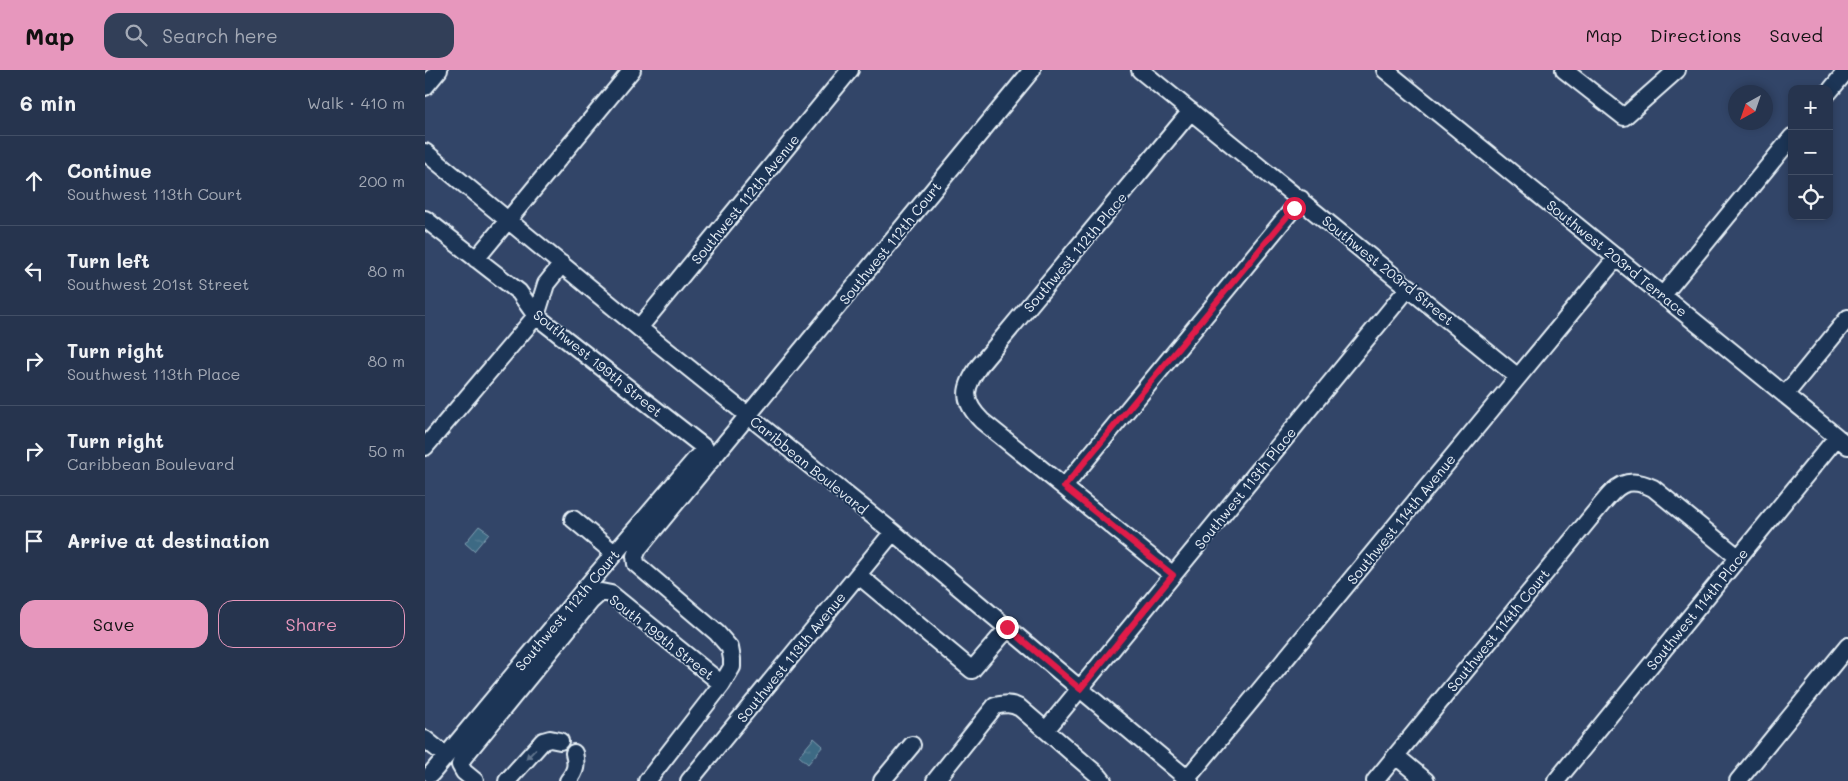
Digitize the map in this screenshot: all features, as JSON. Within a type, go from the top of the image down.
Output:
[{"type":"street","points":[[425,87],[439,70]]},
{"type":"street","points":[[476,259],[632,70]]},
{"type":"street","name":"Southwest 112th Avenue","points":[[639,328],[850,70]]},
{"type":"street","name":"Southwest 112th Court","points":[[647,781],[723,684],[732,667],[730,648],[717,633],[636,564],[635,556],[638,549],[1032,70]]},
{"type":"street","name":"Southwest 203rd Street","points":[[1140,70],[1518,377]]},
{"type":"street","name":"Southwest 203rd Terrace","points":[[1385,70],[1843,442]]},
{"type":"street","points":[[1564,70],[1624,116],[1677,70]]},
{"type":"street","points":[[1833,87],[1847,70]]},
{"type":"street","name":"Southwest 112th Place","points":[[1064,487],[982,421],[971,409],[966,396],[970,381],[980,365],[1191,111]]},
{"type":"street","points":[[1663,295],[1788,143]]},
{"type":"street","name":"Caribbean Boulevard","points":[[425,152],[639,328],[893,532],[1187,780]]},
{"type":"street","points":[[1173,575],[1064,487],[1301,199]]},
{"type":"street","name":"Southwest 199th Street","points":[[425,219],[519,292],[536,316],[705,448]]},
{"type":"street","name":"Southwest 114th Avenue","points":[[1187,780],[1617,257]]},
{"type":"street","points":[[425,447],[536,316],[546,284],[562,264]]},
{"type":"street","name":"Southwest 113th Place","points":[[1046,730],[1409,287]]},
{"type":"street","points":[[1785,395],[1848,318]]},
{"type":"street","name":"Southwest 114th Place","points":[[1556,781],[1739,558],[1843,442]]},
{"type":"street","name":"Southwest 112th Court","points":[[431,774],[614,553],[705,448]]},
{"type":"street","name":"Southwest 114th Court","points":[[1375,781],[1605,500],[1614,490],[1625,483],[1636,481],[1653,488],[1739,558]]},
{"type":"street","points":[[573,519],[614,553]]},
{"type":"street","name":"Southwest 113th Avenue","points":[[689,781],[893,532]]},
{"type":"street","points":[[858,575],[972,670],[1008,628]]},
{"type":"street","name":"South 199th Street","points":[[475,781],[464,772],[460,765],[463,758],[591,601],[601,592],[611,594],[723,684]]},
{"type":"street","points":[[1738,781],[1848,646]]},
{"type":"street","points":[[935,781],[995,706],[1004,704],[1014,704],[1103,781]]},
{"type":"street","points":[[425,739],[446,756]]},
{"type":"street","points":[[507,781],[543,741],[550,739],[560,741]]},
{"type":"street","points":[[882,781],[912,745]]},
{"type":"street","points":[[568,781],[575,773],[577,763],[573,753]]},
{"type":"street","points":[[1396,756],[1427,781]]},
{"type":"water","points":[[479,526],[489,533],[474,551],[465,543]]},
{"type":"water","points":[[814,738],[823,746],[808,764],[799,756]]},
{"type":"route","points":[[1007,627],[1080,689],[1173,575],[1064,487],[1294,208]]}]
